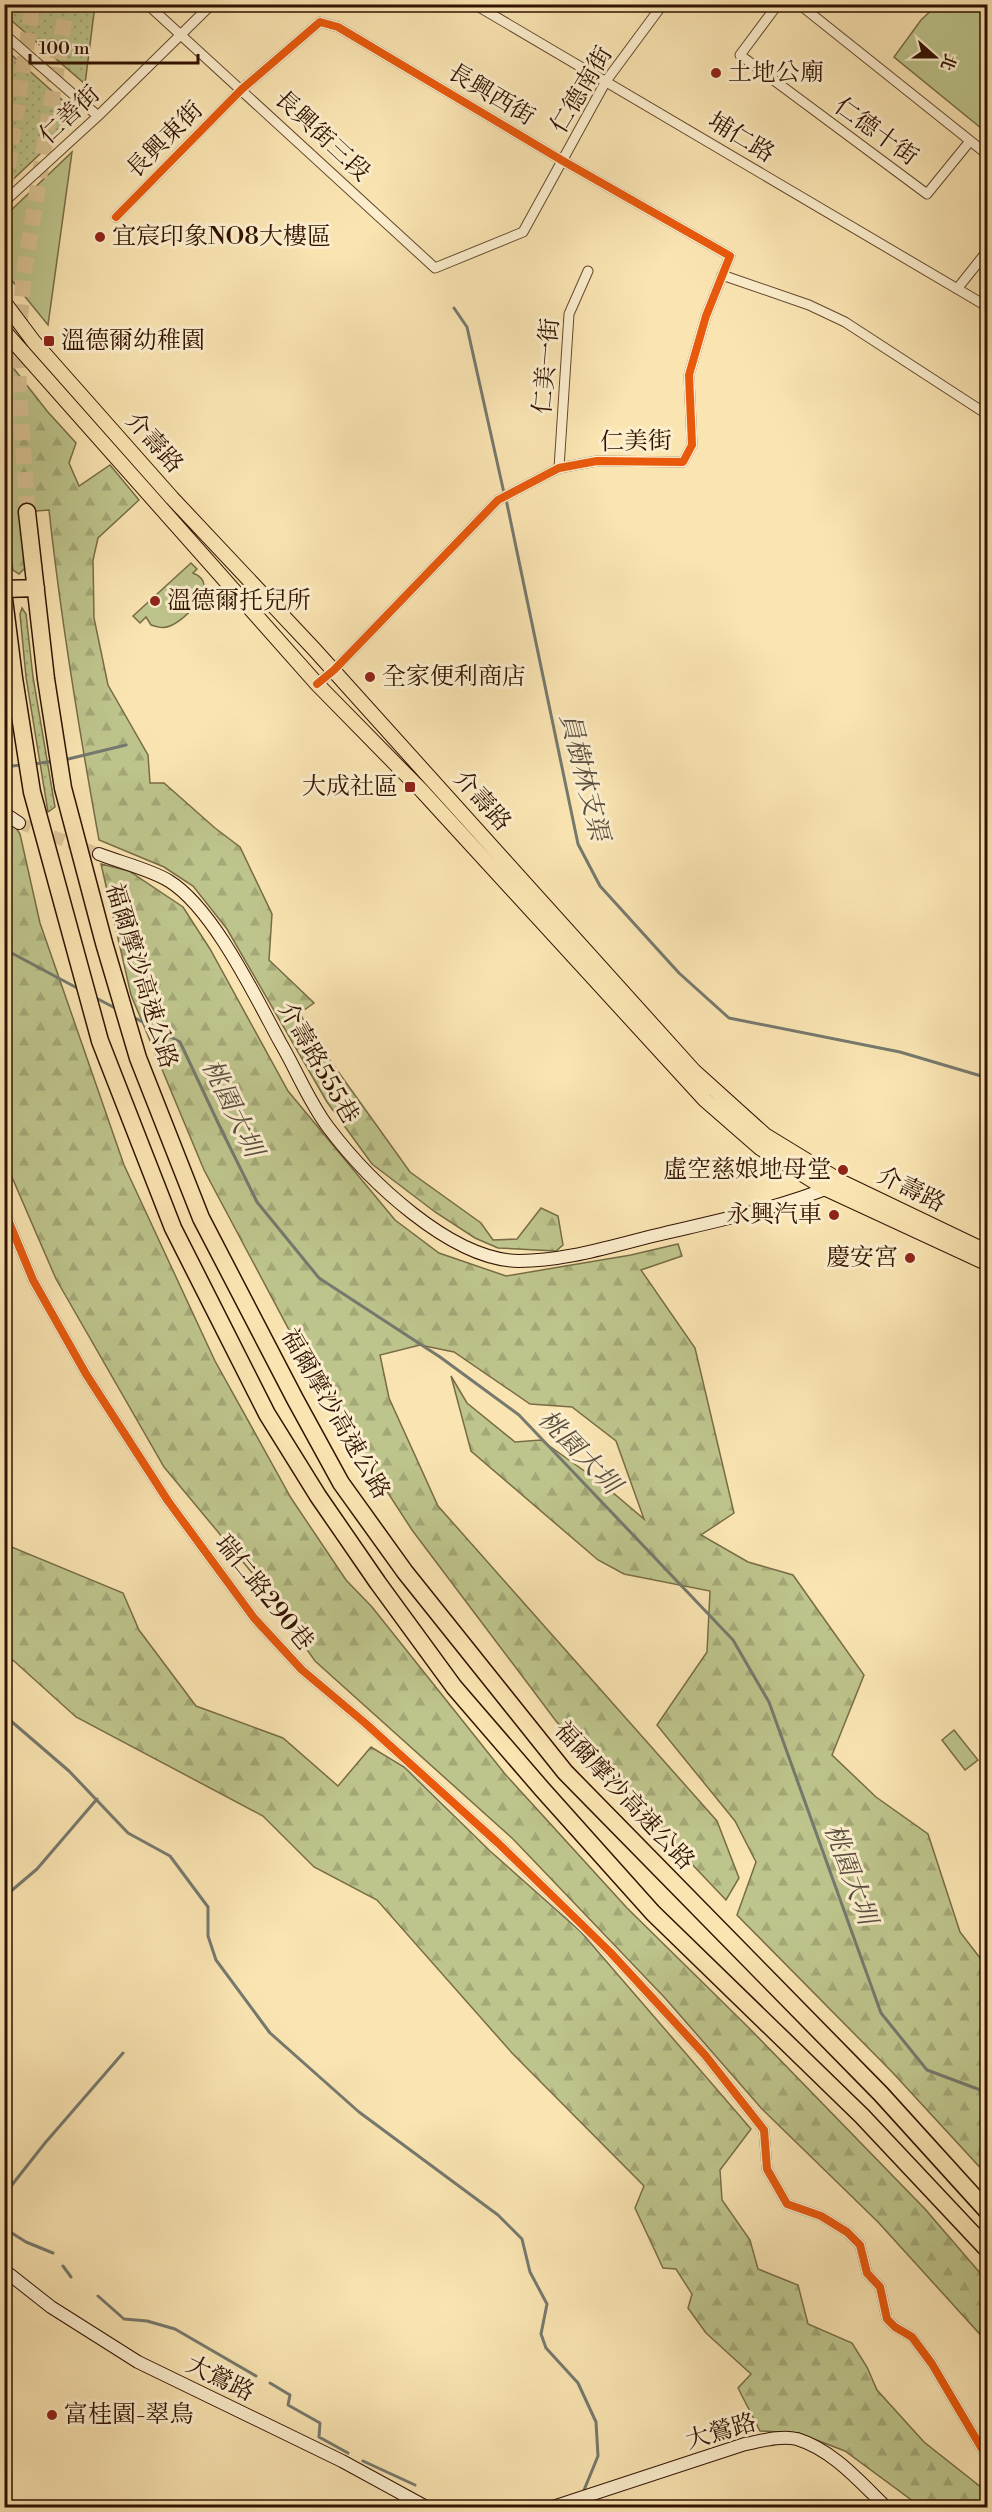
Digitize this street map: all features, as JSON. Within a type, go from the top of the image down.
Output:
[{"type":"highway","name":"福爾摩沙高速公路","points":[[27,512],[63,788],[104,943],[138,1058],[201,1218],[341,1483],[405,1572],[565,1772],[881,2094],[987,2212]]},
{"type":"highway","points":[[4,590],[36,588]]},
{"type":"highway","points":[[4,599],[32,792],[100,1041],[173,1228],[267,1414],[318,1496],[454,1687],[653,1913],[862,2116],[987,2250]]},
{"type":"main road","name":"介壽路","points":[[4,302],[34,342],[165,489],[334,670],[694,1071],[765,1135],[842,1182],[987,1252]]},
{"type":"main road","name":"介壽路","points":[[4,331],[317,684],[422,791],[705,1100],[760,1148],[826,1189],[987,1263]]},
{"type":"street","name":"長興街三段","points":[[147,4],[435,268],[523,232]]},
{"type":"street","name":"仁善街","points":[[4,202],[98,116],[212,4]]},
{"type":"street","name":"埔仁路","points":[[474,4],[987,307]]},
{"type":"street","name":"仁德十街","points":[[778,4],[740,55],[927,194],[970,141]]},
{"type":"street","points":[[799,4],[987,154]]},
{"type":"street","name":"仁德南街","points":[[523,232],[606,81],[660,5]]},
{"type":"street","name":"長興西街","points":[[242,89],[320,22],[338,27],[563,161],[730,256]]},
{"type":"street","points":[[4,34],[98,116]]},
{"type":"street","name":"長興東街","points":[[116,218],[242,89]]},
{"type":"street","points":[[957,289],[987,250]]},
{"type":"street","name":"仁美街","points":[[317,684],[334,670],[505,496],[559,468],[597,461],[683,462],[692,445],[689,375],[706,316],[730,256]]},
{"type":"street","name":"仁美一街","points":[[559,468],[569,314],[588,271]]},
{"type":"street","points":[[722,275],[800,302],[845,322],[987,415]]},
{"type":"street","points":[[4,813],[19,823]]},
{"type":"street","name":"介壽路555巷","points":[[99,854],[170,881],[202,911],[239,967],[327,1126],[369,1176],[400,1204],[459,1243],[487,1254],[517,1261],[574,1256],[752,1212],[842,1182]]},
{"type":"street","name":"瑞仁路290巷","points":[[4,1210],[33,1280],[86,1374],[168,1501],[254,1618],[302,1670],[365,1723],[498,1844],[635,1980],[705,2055],[764,2130],[767,2169],[787,2204],[821,2216],[847,2232],[860,2245],[867,2273],[880,2287],[887,2319],[895,2327],[912,2337],[925,2355],[987,2459]]},
{"type":"street","name":"大鶯路","points":[[4,2270],[51,2307],[138,2362],[342,2461],[428,2508]]},
{"type":"street","name":"大鶯路","points":[[550,2508],[745,2444],[769,2439],[795,2439],[826,2452],[886,2508]]},
{"type":"green space","points":[[5,4],[95,5],[85,84],[5,15]]},
{"type":"green space","points":[[937,5],[987,5],[987,133],[894,57],[921,20]]},
{"type":"green space","points":[[5,49],[80,116],[5,187]]},
{"type":"green space","points":[[72,152],[48,325],[5,272],[5,216]]},
{"type":"green space","points":[[4,356],[47,411],[76,443],[69,463],[79,486],[110,465],[139,500],[98,538],[93,560],[94,618],[108,685],[148,755],[150,783],[164,783],[240,847],[272,914],[269,960],[314,1003],[300,1013],[309,1031],[410,1172],[481,1223],[493,1240],[517,1239],[541,1208],[558,1216],[563,1245],[556,1251],[498,1248],[475,1238],[435,1212],[372,1164],[327,1102],[227,929],[193,886],[164,867],[99,840],[71,675],[49,510],[22,512],[25,568],[19,574],[13,570],[5,517]]},
{"type":"green space","points":[[191,563],[197,569],[193,573],[201,578],[204,586],[203,593],[192,610],[167,627],[151,625],[146,617],[140,623],[133,616]]},
{"type":"green space","points":[[22,608],[26,614],[33,677],[55,807],[48,812],[26,677],[20,614]]},
{"type":"green space","points":[[4,822],[15,826],[20,834],[40,923],[124,1165],[215,1361],[291,1498],[346,1580],[372,1607],[505,1774],[627,1908],[750,2029],[925,2209],[987,2281],[987,2342],[878,2222],[762,2109],[665,1998],[513,1839],[315,1661],[258,1580],[164,1467],[56,1279],[5,1161]]},
{"type":"green space","points":[[101,864],[129,871],[183,907],[210,949],[288,1091],[395,1220],[439,1253],[506,1276],[631,1255],[678,1244],[682,1256],[641,1270],[695,1348],[734,1513],[701,1535],[748,1562],[793,1575],[864,1675],[832,1755],[876,1797],[928,1834],[960,1932],[987,1967],[987,2175],[893,2073],[737,1915],[756,1862],[735,1821],[657,1725],[707,1652],[710,1591],[624,1574],[598,1560],[471,1451],[451,1376],[467,1403],[515,1442],[541,1440],[604,1485],[644,1519],[616,1441],[572,1407],[530,1404],[454,1352],[420,1345],[380,1355],[389,1398],[438,1506],[717,1821],[739,1878],[726,1900],[556,1721],[412,1530],[320,1388],[204,1170],[131,995]]},
{"type":"green space","points":[[4,1539],[9,1546],[123,1593],[139,1630],[196,1706],[283,1738],[338,1786],[371,1747],[404,1767],[490,1851],[581,1932],[751,2129],[720,2170],[722,2200],[750,2240],[758,2269],[798,2285],[808,2324],[852,2343],[867,2367],[877,2390],[924,2442],[982,2488],[987,2499],[987,2507],[921,2507],[845,2451],[798,2433],[760,2431],[738,2388],[751,2374],[706,2333],[688,2308],[692,2294],[676,2269],[663,2268],[635,2208],[644,2186],[512,2053],[377,1900],[314,1867],[263,1816],[76,1717],[5,1653]]},
{"type":"green space","points":[[954,1730],[978,1760],[965,1770],[942,1740]]},
{"type":"waterway","name":"員樹林支渠","points":[[454,308],[467,327],[504,493]]},
{"type":"waterway","name":"員樹林支渠","points":[[506,499],[578,844],[600,886],[679,973],[729,1018],[900,1052],[988,1078]]},
{"type":"waterway","points":[[64,760],[126,745]]},
{"type":"waterway","points":[[34,764],[54,761]]},
{"type":"waterway","points":[[4,767],[21,765]]},
{"type":"waterway","name":"桃園大圳","points":[[4,949],[79,989]]},
{"type":"waterway","name":"桃園大圳","points":[[96,998],[117,1009]]},
{"type":"waterway","name":"桃園大圳","points":[[133,1017],[180,1042],[257,1202],[319,1278],[440,1357],[519,1415],[733,1640],[769,1702],[881,2013],[927,2070],[983,2091],[988,2096]]},
{"type":"waterway","points":[[4,1715],[69,1771],[128,1833],[170,1856],[208,1907],[208,1936],[216,1960],[270,2033],[359,2112],[498,2215],[522,2239],[530,2272],[547,2304],[541,2334],[546,2348],[578,2383],[596,2422],[598,2456],[582,2495]]},
{"type":"waterway","points":[[4,1897],[37,1869],[97,1799]]},
{"type":"waterway","points":[[4,2195],[45,2143],[123,2053]]},
{"type":"waterway","points":[[4,2228],[26,2242],[53,2253]]},
{"type":"waterway","points":[[63,2266],[71,2277]]},
{"type":"waterway","points":[[98,2296],[124,2319],[147,2321],[175,2329],[256,2376]]},
{"type":"waterway","points":[[270,2383],[290,2395],[288,2405],[320,2423],[319,2437],[348,2453]]},
{"type":"waterway","points":[[363,2461],[415,2485]]},
{"type":"tunnel","points":[[4,191],[33,4]]},
{"type":"tunnel","points":[[27,512],[17,352],[24,273],[67,4]]},
{"type":"tunnel","points":[[19,823],[99,854]]},
{"type":"cycle path","points":[[116,217],[242,89],[320,22],[338,27],[563,161],[730,256],[706,316],[689,375],[692,445],[683,462],[597,461],[559,468],[498,500],[334,670],[317,684]]},
{"type":"cycle path","points":[[4,1210],[33,1280],[86,1374],[168,1501],[254,1618],[302,1670],[365,1723],[498,1843],[610,1952],[705,2055],[764,2130],[767,2169],[787,2204],[821,2216],[847,2232],[860,2245],[867,2273],[880,2287],[887,2319],[895,2327],[912,2337],[932,2364],[988,2459]]},
{"type":"place","name":"土地公廟","points":[[716,73]]},
{"type":"place","name":"宜宸印象NO8大樓區","points":[[100,237]]},
{"type":"place","name":"溫德爾幼稚園","points":[[49,341]]},
{"type":"place","name":"溫德爾托兒所","points":[[155,601]]},
{"type":"place","name":"全家便利商店","points":[[370,677]]},
{"type":"place","name":"大成社區","points":[[410,787]]},
{"type":"place","name":"虛空慈娘地母堂","points":[[843,1170]]},
{"type":"place","name":"永興汽車","points":[[834,1215]]},
{"type":"place","name":"慶安宮","points":[[910,1258]]},
{"type":"place","name":"富桂園-翠鳥","points":[[52,2415]]}]
